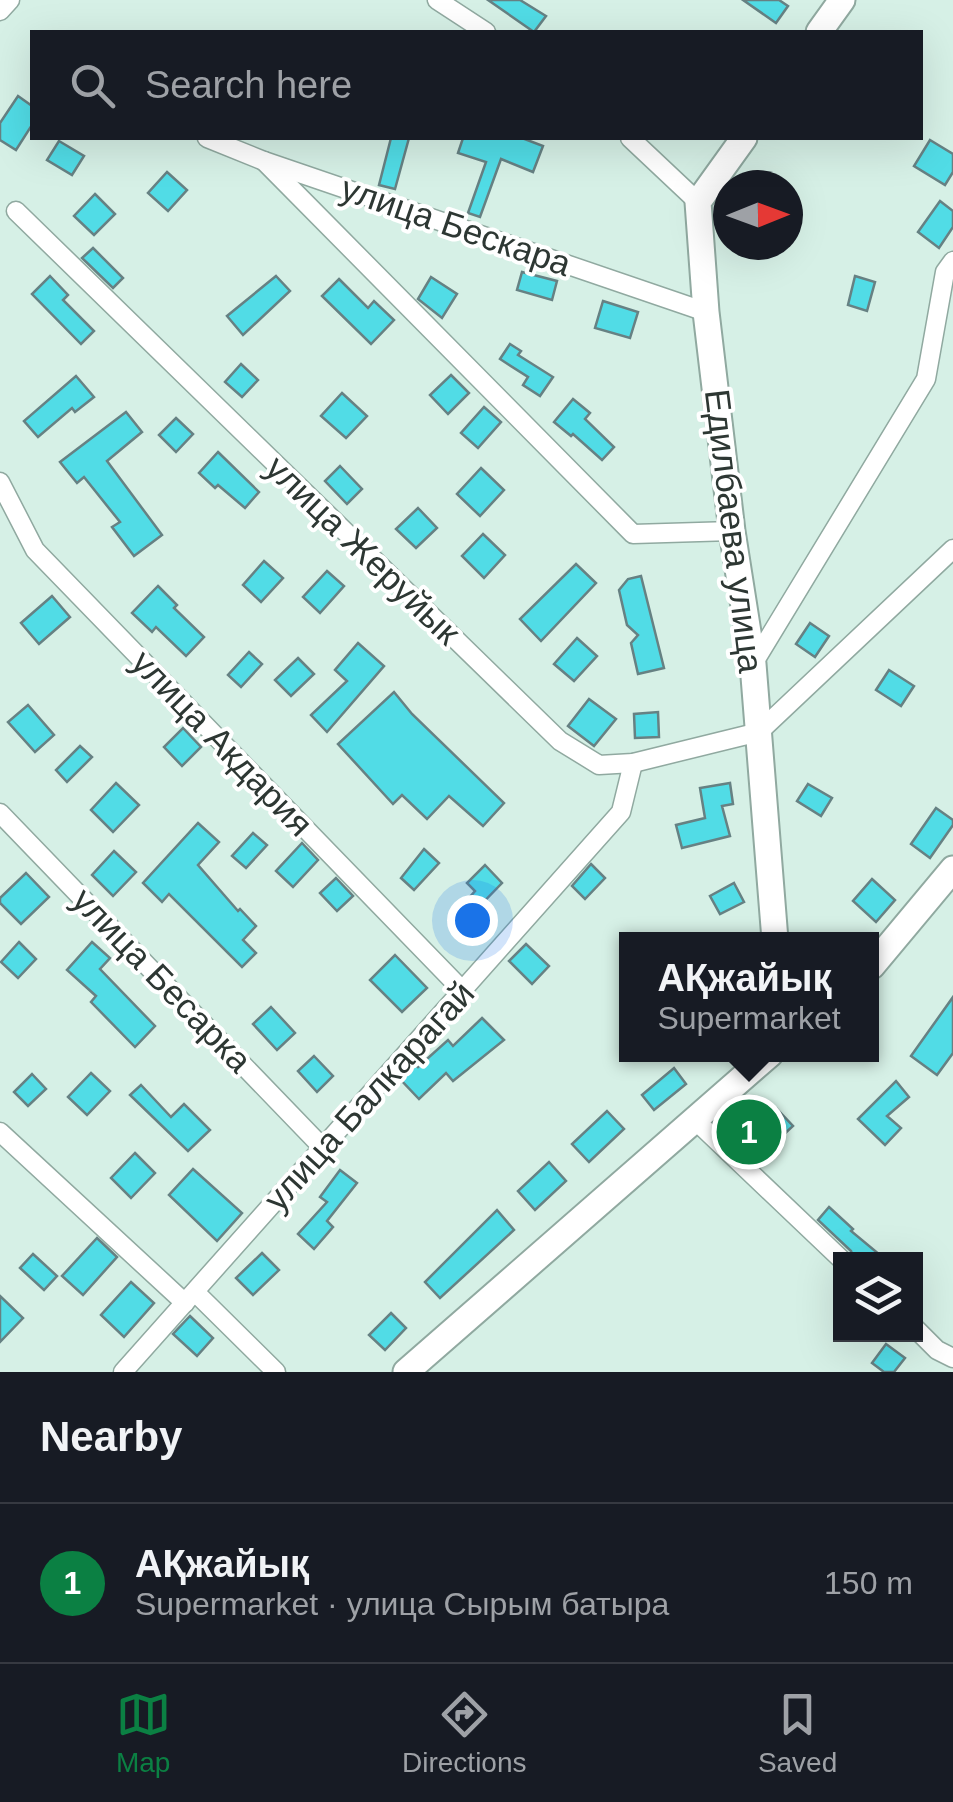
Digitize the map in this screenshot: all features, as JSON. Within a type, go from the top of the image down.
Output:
[{"type":"street","points":[[0,12],[10,0]]},
{"type":"street","points":[[436,0],[483,30]]},
{"type":"street","points":[[820,30],[834,3]]},
{"type":"street","name":"улица Бескара","points":[[211,140],[706,312]]},
{"type":"street","points":[[632,140],[698,202],[743,140]]},
{"type":"street","points":[[264,161],[633,534],[732,531]]},
{"type":"street","name":"Едилбаева улица","points":[[698,202],[706,312],[732,531],[753,664],[774,932]]},
{"type":"street","name":"улица Жеруйык","points":[[16,212],[560,741],[599,765],[634,763],[759,732]]},
{"type":"street","points":[[753,664],[926,379],[945,272],[953,261]]},
{"type":"street","name":"улица Акдария","points":[[0,482],[35,550],[463,991]]},
{"type":"street","points":[[759,732],[953,549]]},
{"type":"street","name":"улица Балкарагай","points":[[124,1372],[621,812],[634,763]]},
{"type":"street","name":"улица Бесарка","points":[[0,813],[324,1148]]},
{"type":"street","points":[[879,958],[953,869]]},
{"type":"street","points":[[406,1372],[761,1062]]},
{"type":"street","points":[[695,1120],[834,1252]]},
{"type":"street","points":[[0,1132],[276,1372]]},
{"type":"street","points":[[923,1336],[937,1350],[953,1358]]},
{"type":"building","points":[[488,0],[520,0],[546,16],[531,30]]},
{"type":"building","points":[[743,0],[779,0],[788,6],[776,23]]},
{"type":"building","points":[[18,96],[30,105],[30,128],[16,150],[0,140],[0,123]]},
{"type":"building","points":[[390,140],[408,140],[395,189],[379,185]]},
{"type":"building","points":[[462,140],[527,140],[543,146],[533,172],[501,159],[480,217],[468,213],[486,162],[458,153]]},
{"type":"building","points":[[930,140],[953,154],[953,172],[945,185],[914,166]]},
{"type":"building","points":[[59,141],[84,156],[72,175],[47,160]]},
{"type":"building","points":[[167,172],[187,190],[168,211],[148,193]]},
{"type":"building","points":[[95,194],[115,214],[94,235],[74,216]]},
{"type":"building","points":[[940,201],[953,211],[953,227],[939,248],[918,232]]},
{"type":"building","points":[[93,248],[123,278],[113,288],[82,258]]},
{"type":"building","points":[[522,272],[557,281],[552,300],[517,290]]},
{"type":"building","points":[[50,276],[68,295],[63,300],[94,331],[81,344],[32,294]]},
{"type":"building","points":[[276,276],[290,291],[243,335],[227,316]]},
{"type":"building","points":[[855,276],[875,282],[867,311],[848,305]]},
{"type":"building","points":[[431,277],[457,294],[442,318],[418,299]]},
{"type":"building","points":[[339,279],[368,308],[374,301],[394,320],[371,344],[322,296]]},
{"type":"building","points":[[603,301],[638,312],[630,338],[595,328]]},
{"type":"building","points":[[510,344],[521,351],[518,355],[553,377],[540,396],[523,385],[528,377],[500,359]]},
{"type":"building","points":[[241,364],[258,380],[242,397],[225,382]]},
{"type":"building","points":[[451,375],[469,393],[448,414],[430,395]]},
{"type":"building","points":[[76,376],[94,397],[75,412],[72,408],[38,437],[24,421]]},
{"type":"building","points":[[342,393],[367,416],[346,438],[321,416]]},
{"type":"building","points":[[573,399],[590,413],[585,419],[614,447],[602,460],[554,422]]},
{"type":"building","points":[[484,407],[501,422],[478,448],[461,433]]},
{"type":"building","points":[[126,412],[142,432],[107,461],[162,535],[134,556],[112,527],[120,522],[84,477],[77,483],[60,462]]},
{"type":"building","points":[[176,418],[193,434],[176,452],[159,435]]},
{"type":"building","points":[[218,452],[259,492],[245,508],[199,473]]},
{"type":"building","points":[[340,466],[362,489],[347,504],[325,481]]},
{"type":"building","points":[[481,468],[504,490],[480,516],[457,494]]},
{"type":"building","points":[[418,508],[437,528],[416,548],[396,529]]},
{"type":"building","points":[[483,534],[505,555],[484,578],[462,556]]},
{"type":"building","points":[[264,561],[283,578],[261,602],[243,585]]},
{"type":"building","points":[[576,564],[596,583],[541,641],[520,619]]},
{"type":"building","points":[[327,571],[344,586],[320,613],[303,597]]},
{"type":"building","points":[[641,576],[664,668],[638,674],[631,643],[638,635],[627,625],[619,590],[628,579]]},
{"type":"building","points":[[158,586],[204,637],[186,656],[156,627],[152,632],[132,613]]},
{"type":"building","points":[[52,596],[70,617],[39,644],[21,623]]},
{"type":"building","points":[[810,623],[829,636],[815,657],[796,644]]},
{"type":"building","points":[[577,638],[597,656],[574,681],[554,664]]},
{"type":"building","points":[[358,643],[384,666],[327,732],[311,715],[347,681],[335,670]]},
{"type":"building","points":[[249,652],[262,664],[241,687],[228,675]]},
{"type":"building","points":[[298,658],[314,674],[291,696],[275,680]]},
{"type":"building","points":[[889,670],[914,686],[901,706],[876,690]]},
{"type":"building","points":[[394,692],[504,803],[483,826],[449,796],[427,819],[402,795],[393,804],[338,744]]},
{"type":"building","points":[[589,699],[616,719],[594,746],[568,726]]},
{"type":"building","points":[[28,705],[54,735],[35,752],[8,722]]},
{"type":"building","points":[[658,712],[659,737],[635,738],[634,714]]},
{"type":"building","points":[[183,728],[201,747],[182,766],[164,747]]},
{"type":"building","points":[[80,746],[92,757],[67,782],[56,770]]},
{"type":"building","points":[[116,783],[139,805],[113,832],[91,810]]},
{"type":"building","points":[[730,783],[733,804],[722,806],[730,836],[682,848],[676,825],[705,818],[700,788]]},
{"type":"building","points":[[808,784],[832,798],[821,816],[797,801]]},
{"type":"building","points":[[936,808],[953,820],[953,825],[930,858],[911,844]]},
{"type":"building","points":[[198,823],[219,842],[198,865],[256,926],[243,940],[256,953],[242,967],[169,894],[162,902],[143,883]]},
{"type":"building","points":[[253,833],[267,845],[246,868],[232,856]]},
{"type":"building","points":[[302,843],[318,860],[293,887],[276,871]]},
{"type":"building","points":[[424,849],[439,863],[414,890],[401,878]]},
{"type":"building","points":[[114,851],[136,872],[113,896],[92,875]]},
{"type":"building","points":[[591,864],[605,878],[585,899],[572,886]]},
{"type":"building","points":[[485,865],[502,883],[471,915],[476,920],[464,934],[449,921],[475,891],[467,883]]},
{"type":"building","points":[[26,873],[49,897],[21,924],[0,903],[0,898]]},
{"type":"building","points":[[336,878],[353,896],[337,911],[320,893]]},
{"type":"building","points":[[872,879],[895,900],[876,922],[853,901]]},
{"type":"building","points":[[734,883],[744,902],[720,914],[710,896]]},
{"type":"building","points":[[19,942],[36,959],[18,978],[1,962]]},
{"type":"building","points":[[92,942],[110,958],[100,969],[155,1026],[135,1047],[91,1002],[96,996],[67,970]]},
{"type":"building","points":[[526,944],[549,966],[532,984],[509,961]]},
{"type":"building","points":[[395,955],[427,988],[402,1012],[370,980]]},
{"type":"building","points":[[953,997],[953,1053],[937,1075],[911,1056]]},
{"type":"building","points":[[271,1007],[295,1033],[277,1050],[253,1024]]},
{"type":"building","points":[[482,1018],[504,1040],[453,1081],[446,1073],[419,1099],[400,1079],[448,1040],[453,1046]]},
{"type":"building","points":[[314,1056],[333,1076],[317,1092],[298,1071]]},
{"type":"building","points":[[674,1068],[686,1084],[654,1110],[642,1095]]},
{"type":"building","points":[[91,1073],[110,1091],[87,1115],[68,1097]]},
{"type":"building","points":[[32,1074],[46,1089],[28,1106],[14,1092]]},
{"type":"building","points":[[896,1081],[909,1097],[887,1116],[901,1128],[885,1145],[858,1119]]},
{"type":"building","points":[[141,1085],[171,1117],[184,1104],[210,1130],[188,1151],[130,1095]]},
{"type":"building","points":[[777,1109],[793,1126],[780,1138],[777,1135],[755,1160],[741,1147]]},
{"type":"building","points":[[607,1111],[624,1129],[589,1162],[572,1144]]},
{"type":"building","points":[[135,1153],[155,1173],[131,1198],[111,1178]]},
{"type":"building","points":[[549,1162],[566,1181],[535,1210],[518,1191]]},
{"type":"building","points":[[193,1169],[242,1213],[217,1241],[169,1195]]},
{"type":"building","points":[[340,1170],[357,1183],[327,1221],[333,1227],[314,1249],[298,1234],[327,1202],[320,1197]]},
{"type":"building","points":[[829,1207],[876,1252],[851,1252],[818,1220]]},
{"type":"building","points":[[497,1210],[514,1230],[440,1298],[425,1282]]},
{"type":"building","points":[[97,1238],[117,1257],[83,1295],[62,1276]]},
{"type":"building","points":[[262,1253],[279,1270],[253,1295],[236,1278]]},
{"type":"building","points":[[33,1254],[57,1276],[44,1290],[20,1268]]},
{"type":"building","points":[[131,1282],[154,1303],[124,1337],[101,1315]]},
{"type":"building","points":[[0,1296],[23,1318],[0,1342]]},
{"type":"building","points":[[391,1313],[406,1328],[385,1350],[369,1335]]},
{"type":"building","points":[[190,1316],[213,1338],[197,1356],[173,1334]]},
{"type":"building","points":[[886,1344],[905,1358],[894,1372],[884,1372],[872,1363]]},
{"type":"place","name":"АҚжайық","points":[[749,1132]]}]
